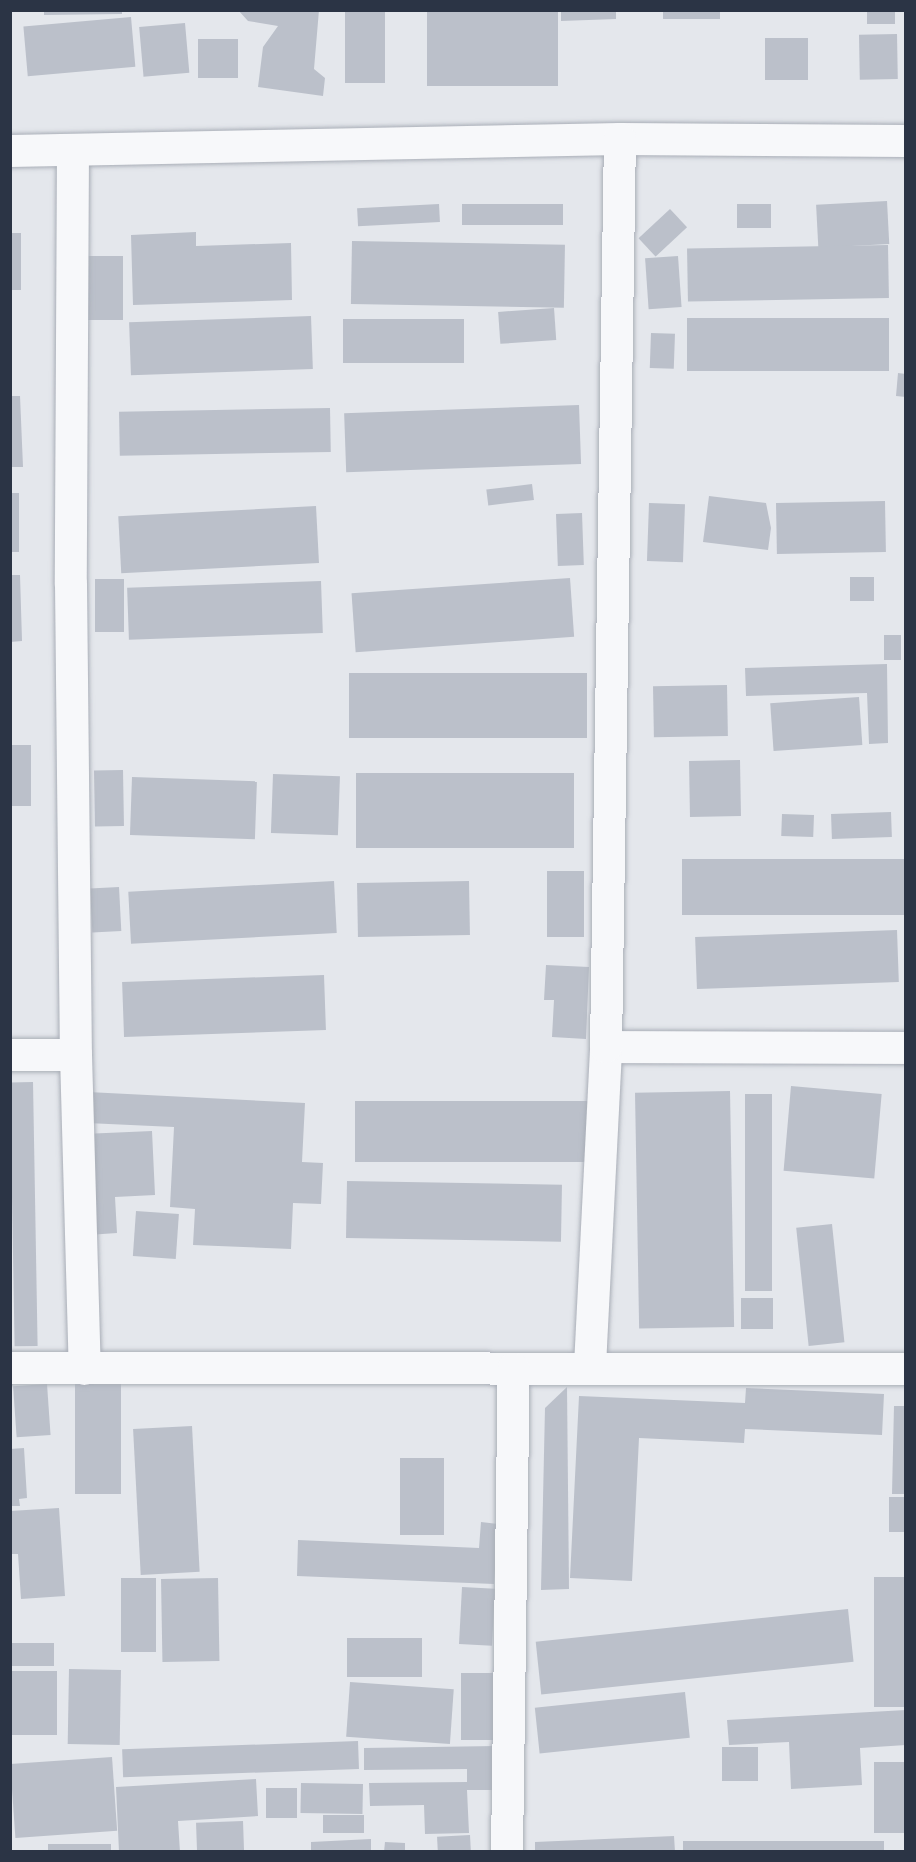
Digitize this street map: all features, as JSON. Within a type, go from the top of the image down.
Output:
[{"type":"street","points":[[10,151],[620,139],[906,141]]},
{"type":"street","points":[[591,1366],[606,1047],[620,139]]},
{"type":"street","points":[[73,151],[71,584],[76,1055],[85,1369]]},
{"type":"street","points":[[606,1047],[906,1048]]},
{"type":"street","points":[[10,1055],[76,1055]]},
{"type":"street","points":[[10,1368],[514,1369],[591,1366],[906,1369]]},
{"type":"street","points":[[507,1851],[514,1369]]},
{"type":"building","points":[[44,10],[122,10],[122,14],[44,15]]},
{"type":"building","points":[[238,10],[319,10],[314,69],[325,78],[323,96],[258,87],[263,47],[278,26],[248,21]]},
{"type":"building","points":[[345,10],[385,10],[385,83],[345,83]]},
{"type":"building","points":[[427,10],[558,10],[558,86],[427,86]]},
{"type":"building","points":[[561,10],[616,10],[616,19],[561,21]]},
{"type":"building","points":[[663,10],[720,10],[720,19],[663,19]]},
{"type":"building","points":[[867,10],[895,10],[895,24],[867,24]]},
{"type":"building","points":[[131,17],[135,67],[28,76],[23,26]]},
{"type":"building","points":[[185,23],[189,73],[144,77],[139,27]]},
{"type":"building","points":[[897,34],[898,79],[860,80],[859,35]]},
{"type":"building","points":[[765,38],[808,38],[808,80],[765,80]]},
{"type":"building","points":[[198,39],[238,39],[238,78],[198,78]]},
{"type":"building","points":[[887,201],[889,244],[818,248],[816,205]]},
{"type":"building","points":[[439,204],[440,222],[358,226],[357,208]]},
{"type":"building","points":[[462,204],[563,204],[563,225],[462,225]]},
{"type":"building","points":[[737,204],[771,204],[771,228],[737,228]]},
{"type":"building","points":[[670,209],[687,227],[656,257],[639,238]]},
{"type":"building","points":[[196,232],[196,246],[291,243],[292,300],[133,305],[131,235]]},
{"type":"building","points":[[10,233],[21,233],[21,290],[10,290]]},
{"type":"building","points":[[352,241],[565,245],[564,308],[351,304]]},
{"type":"building","points":[[888,245],[889,298],[688,301],[687,249]]},
{"type":"building","points":[[79,256],[123,256],[123,320],[79,320]]},
{"type":"building","points":[[678,256],[682,307],[649,309],[645,258]]},
{"type":"building","points":[[554,308],[556,340],[500,344],[498,312]]},
{"type":"building","points":[[311,316],[313,369],[131,375],[129,322]]},
{"type":"building","points":[[687,318],[889,318],[889,371],[687,371]]},
{"type":"building","points":[[343,319],[464,319],[464,363],[343,363]]},
{"type":"building","points":[[651,333],[675,334],[674,369],[650,368]]},
{"type":"building","points":[[898,373],[906,374],[906,397],[896,396]]},
{"type":"building","points":[[10,396],[20,396],[23,467],[10,467]]},
{"type":"building","points":[[579,405],[581,464],[346,472],[344,413]]},
{"type":"building","points":[[330,408],[331,452],[120,456],[119,412]]},
{"type":"building","points":[[532,484],[534,500],[488,505],[486,490]]},
{"type":"building","points":[[10,493],[19,493],[19,552],[10,552]]},
{"type":"building","points":[[709,496],[766,503],[771,528],[768,550],[703,542]]},
{"type":"building","points":[[885,501],[886,552],[777,554],[776,503]]},
{"type":"building","points":[[649,503],[685,504],[683,562],[647,561]]},
{"type":"building","points":[[316,506],[319,563],[121,573],[118,516]]},
{"type":"building","points":[[582,513],[584,565],[558,566],[556,514]]},
{"type":"building","points":[[10,575],[20,575],[22,641],[10,642]]},
{"type":"building","points":[[850,577],[874,577],[874,601],[850,601]]},
{"type":"building","points":[[570,578],[574,637],[356,652],[352,593]]},
{"type":"building","points":[[95,579],[124,579],[124,632],[95,632]]},
{"type":"building","points":[[321,581],[323,633],[129,640],[127,588]]},
{"type":"building","points":[[884,635],[901,635],[901,660],[884,660]]},
{"type":"building","points":[[887,664],[888,743],[869,744],[867,693],[746,696],[745,668]]},
{"type":"building","points":[[349,673],[587,673],[587,738],[349,738]]},
{"type":"building","points":[[727,685],[728,736],[654,737],[653,686]]},
{"type":"building","points":[[859,697],[862,745],[774,751],[770,703]]},
{"type":"building","points":[[10,745],[31,745],[31,806],[10,806]]},
{"type":"building","points":[[740,760],[741,816],[690,817],[689,761]]},
{"type":"building","points":[[123,770],[124,826],[95,826],[94,771]]},
{"type":"building","points":[[356,773],[574,773],[574,848],[356,848]]},
{"type":"building","points":[[273,774],[340,776],[338,835],[271,833]]},
{"type":"building","points":[[132,777],[257,781],[255,839],[130,835]]},
{"type":"building","points":[[891,812],[892,837],[832,839],[831,814]]},
{"type":"building","points":[[782,814],[814,815],[813,837],[781,836]]},
{"type":"building","points":[[682,859],[906,859],[906,915],[682,915]]},
{"type":"building","points":[[547,871],[584,871],[584,937],[547,937]]},
{"type":"building","points":[[334,881],[337,933],[131,944],[128,892]]},
{"type":"building","points":[[469,881],[470,935],[358,937],[357,883]]},
{"type":"building","points":[[119,887],[121,931],[92,932],[90,889]]},
{"type":"building","points":[[897,930],[899,982],[697,989],[695,937]]},
{"type":"building","points":[[546,965],[589,967],[586,1039],[552,1037],[554,1000],[544,1000]]},
{"type":"building","points":[[324,975],[326,1030],[124,1037],[122,982]]},
{"type":"building","points":[[10,1082],[33,1082],[38,1346],[15,1346]]},
{"type":"building","points":[[791,1086],[882,1094],[874,1179],[784,1171]]},
{"type":"building","points":[[730,1091],[734,1327],[639,1329],[635,1093]]},
{"type":"building","points":[[88,1092],[305,1103],[302,1162],[323,1163],[321,1204],[293,1203],[291,1249],[193,1245],[195,1209],[170,1207],[174,1127],[87,1123]]},
{"type":"building","points":[[745,1094],[772,1094],[772,1291],[745,1291]]},
{"type":"building","points":[[355,1101],[589,1101],[589,1162],[355,1162]]},
{"type":"building","points":[[152,1131],[155,1195],[115,1197],[117,1233],[88,1235],[83,1134]]},
{"type":"building","points":[[347,1181],[562,1185],[561,1242],[346,1238]]},
{"type":"building","points":[[136,1211],[179,1214],[176,1259],[133,1256]]},
{"type":"building","points":[[832,1224],[844,1342],[809,1346],[796,1228]]},
{"type":"building","points":[[741,1298],[773,1298],[773,1329],[741,1329]]},
{"type":"building","points":[[75,1381],[121,1381],[121,1494],[75,1494]]},
{"type":"building","points":[[47,1384],[51,1435],[17,1437],[13,1386]]},
{"type":"building","points":[[567,1387],[569,1589],[541,1590],[545,1408]]},
{"type":"building","points":[[746,1388],[884,1394],[882,1435],[745,1429],[744,1443],[639,1438],[632,1581],[570,1578],[579,1396],[745,1403]]},
{"type":"building","points":[[894,1406],[906,1406],[906,1494],[892,1494]]},
{"type":"building","points":[[192,1426],[200,1572],[141,1575],[133,1429]]},
{"type":"building","points":[[24,1448],[27,1498],[19,1499],[20,1506],[10,1506],[10,1449]]},
{"type":"building","points":[[400,1458],[444,1458],[444,1535],[400,1535]]},
{"type":"building","points":[[889,1497],[906,1497],[906,1532],[889,1532]]},
{"type":"building","points":[[59,1508],[65,1596],[21,1599],[18,1554],[10,1554],[10,1511]]},
{"type":"building","points":[[481,1522],[498,1524],[494,1584],[297,1576],[298,1540],[479,1548]]},
{"type":"building","points":[[874,1577],[906,1577],[906,1707],[874,1707]]},
{"type":"building","points":[[121,1578],[156,1578],[156,1652],[121,1652]]},
{"type":"building","points":[[218,1578],[219,1661],[162,1662],[161,1579]]},
{"type":"building","points":[[462,1587],[495,1589],[492,1646],[459,1644]]},
{"type":"building","points":[[848,1609],[854,1662],[541,1695],[536,1642]]},
{"type":"building","points":[[347,1638],[422,1638],[422,1677],[347,1677]]},
{"type":"building","points":[[10,1643],[54,1643],[54,1666],[10,1666]]},
{"type":"building","points":[[69,1669],[121,1670],[120,1745],[68,1744]]},
{"type":"building","points":[[10,1671],[57,1671],[57,1735],[10,1735]]},
{"type":"building","points":[[461,1673],[496,1673],[496,1740],[461,1740]]},
{"type":"building","points":[[350,1682],[454,1689],[450,1744],[346,1737]]},
{"type":"building","points":[[685,1692],[690,1738],[540,1754],[535,1708]]},
{"type":"building","points":[[906,1710],[906,1745],[860,1748],[862,1785],[791,1789],[789,1742],[729,1745],[727,1720]]},
{"type":"building","points":[[358,1741],[359,1769],[123,1777],[122,1749]]},
{"type":"building","points":[[496,1746],[496,1790],[467,1790],[469,1833],[425,1834],[424,1805],[370,1806],[369,1783],[467,1782],[467,1769],[364,1770],[364,1748]]},
{"type":"building","points":[[722,1747],[758,1747],[758,1781],[722,1781]]},
{"type":"building","points":[[112,1757],[117,1831],[15,1838],[10,1764]]},
{"type":"building","points":[[874,1762],[906,1762],[906,1833],[874,1833]]},
{"type":"building","points":[[256,1779],[258,1816],[178,1821],[180,1852],[119,1852],[116,1787]]},
{"type":"building","points":[[301,1783],[363,1784],[362,1814],[300,1813]]},
{"type":"building","points":[[266,1788],[297,1788],[297,1818],[266,1818]]},
{"type":"building","points":[[323,1815],[364,1815],[364,1833],[323,1833]]},
{"type":"building","points":[[243,1821],[244,1852],[197,1852],[196,1823]]},
{"type":"building","points":[[470,1835],[471,1852],[438,1852],[437,1837]]},
{"type":"building","points":[[674,1836],[675,1852],[535,1852],[535,1842]]},
{"type":"building","points":[[371,1839],[371,1852],[311,1852],[311,1842]]},
{"type":"building","points":[[683,1841],[884,1841],[884,1852],[683,1852]]},
{"type":"building","points":[[385,1842],[405,1843],[405,1852],[384,1852]]},
{"type":"building","points":[[48,1844],[111,1844],[111,1852],[48,1852]]}]
